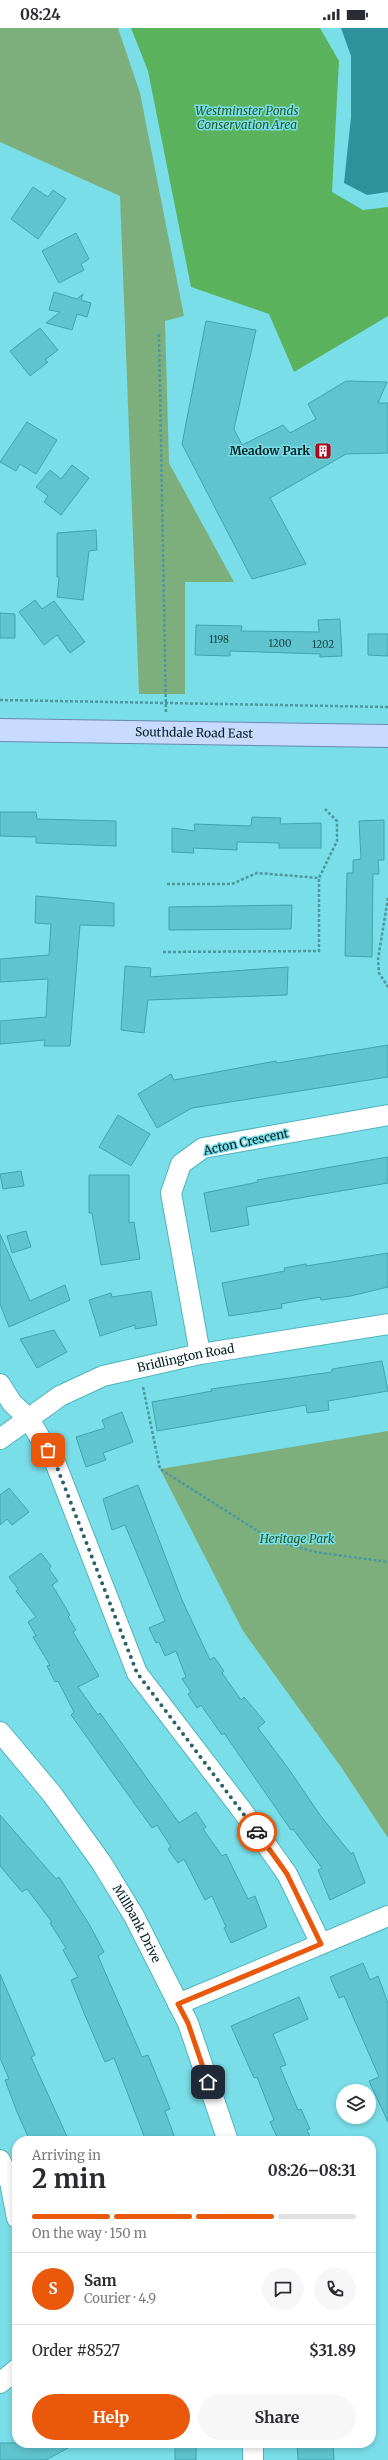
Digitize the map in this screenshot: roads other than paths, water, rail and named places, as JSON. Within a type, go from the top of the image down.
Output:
[{"type":"main road","name":"Southdale Road East","points":[[0,730],[388,736]]},
{"type":"street","name":"Acton Crescent","points":[[200,1354],[171,1193],[181,1164],[203,1148],[388,1115]]},
{"type":"street","name":"Bridlington Road","points":[[0,1439],[60,1396],[103,1376],[200,1354],[388,1324]]},
{"type":"street","points":[[0,1384],[12,1403],[28,1418],[55,1462],[137,1673],[241,1809],[287,1874],[321,1944]]},
{"type":"street","name":"Millbank Drive","points":[[0,1732],[52,1794],[102,1862],[134,1916],[188,2023],[226,2136]]},
{"type":"street","points":[[178,2004],[388,1916]]},
{"type":"street","points":[[0,2160],[10,2182],[12,2192]]},
{"type":"street","points":[[0,2383],[12,2373]]},
{"type":"street","points":[[252,2448],[253,2460]]},
{"type":"water","points":[[341,28],[388,28],[388,192],[367,195],[344,183],[351,117],[351,56]]},
{"type":"place","name":"Meadow Park","points":[[323,451]]},
{"type":"park label","name":"Westminster Ponds Conservation Area","points":[[247,118]]},
{"type":"park label","name":"Heritage Park","points":[[297,1539]]}]
